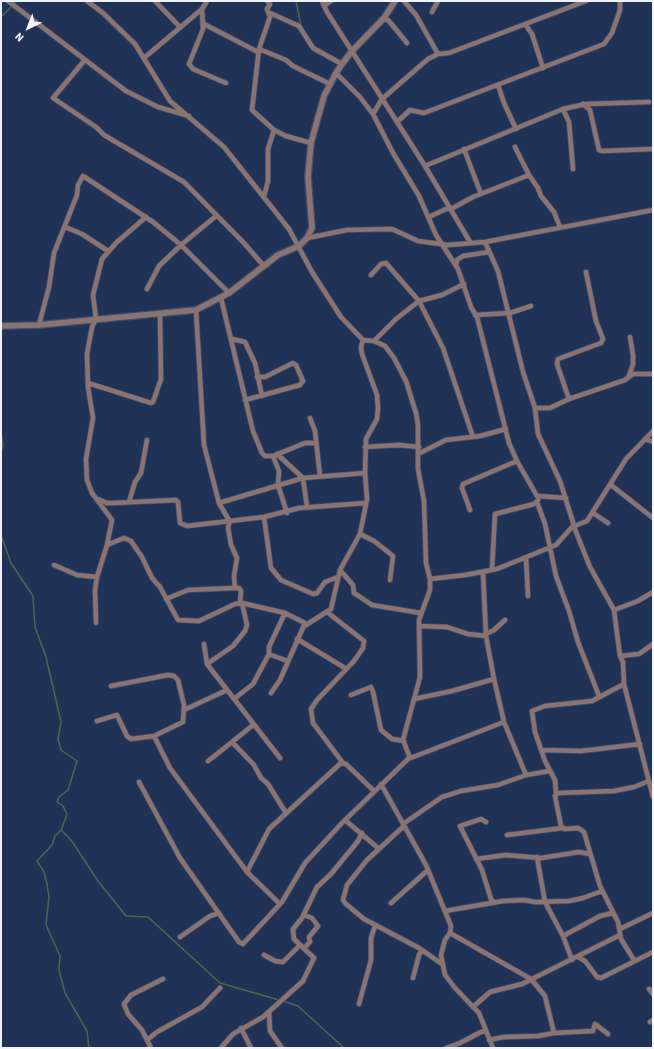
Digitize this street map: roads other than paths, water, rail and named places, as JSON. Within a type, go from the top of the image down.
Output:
[{"type":"street","points":[[8,1],[84,61],[126,91],[158,107],[192,117]]},
{"type":"street","points":[[87,1],[103,13],[135,44],[148,67],[173,104],[192,117],[224,147],[289,229],[333,306],[363,340],[374,341],[385,346],[406,381],[416,413],[419,447],[418,474],[424,501],[426,563],[430,579],[430,590],[421,613],[419,626],[420,670],[414,699],[405,728],[404,741],[410,758]]},
{"type":"street","points":[[155,1],[180,27]]},
{"type":"street","points":[[144,58],[202,9],[207,1]]},
{"type":"street","points":[[267,1],[270,4],[268,9],[270,17],[258,50],[251,108],[253,112],[274,130],[286,136],[311,143]]},
{"type":"street","points":[[322,1],[425,166],[470,242]]},
{"type":"street","points":[[324,6],[331,1]]},
{"type":"street","points":[[1,326],[39,325],[196,310],[229,293],[263,265],[278,255],[299,246],[307,238],[312,220],[308,177],[311,143],[324,96],[342,64],[352,51],[384,18],[395,1]]},
{"type":"street","points":[[404,1],[416,16],[438,54]]},
{"type":"street","points":[[432,12],[438,1]]},
{"type":"street","points":[[373,114],[382,99],[428,59],[438,54],[449,53],[586,1]]},
{"type":"street","points":[[397,122],[410,110],[424,113],[468,95],[498,86],[608,41],[620,10],[620,1]]},
{"type":"street","points":[[202,9],[204,24],[189,64],[194,69],[226,83]]},
{"type":"street","points":[[270,13],[300,26],[313,48],[342,64]]},
{"type":"street","points":[[384,18],[389,21],[407,43]]},
{"type":"street","points":[[204,24],[258,50],[286,60],[293,66],[330,84]]},
{"type":"street","points":[[525,24],[532,34],[543,68]]},
{"type":"street","points":[[84,61],[53,98],[96,127],[109,138],[184,182],[243,242],[263,265]]},
{"type":"street","points":[[336,73],[360,97],[373,114],[429,217],[442,245],[456,265],[475,315],[506,430],[518,461],[537,496],[537,502],[545,524],[549,549],[556,576],[578,642],[599,696]]},
{"type":"street","points":[[498,86],[498,90],[516,129]]},
{"type":"street","points":[[425,166],[563,109],[583,104],[649,102]]},
{"type":"street","points":[[583,104],[590,110],[599,150],[653,148]]},
{"type":"street","points":[[563,109],[569,122],[573,169]]},
{"type":"street","points":[[264,196],[268,181],[268,149],[274,130]]},
{"type":"street","points":[[515,147],[529,175],[546,203],[554,212],[560,227]]},
{"type":"street","points":[[464,149],[482,194]]},
{"type":"street","points":[[429,217],[529,175]]},
{"type":"street","points":[[39,325],[49,287],[54,253],[78,195],[78,185],[83,176],[146,217],[181,245],[229,293]]},
{"type":"street","points":[[307,238],[347,230],[392,229],[418,241],[442,245],[485,242],[653,210]]},
{"type":"street","points":[[147,289],[159,266],[181,245],[216,216]]},
{"type":"street","points":[[96,623],[95,590],[97,577],[107,545],[112,520],[98,499],[92,493],[87,480],[86,459],[93,418],[88,383],[87,354],[92,327],[96,319],[94,288],[102,259],[108,251],[146,217]]},
{"type":"street","points":[[64,227],[82,234],[108,251]]},
{"type":"street","points":[[485,242],[498,271],[510,313],[523,372],[535,408],[535,421],[538,434],[566,498],[574,526],[590,567],[614,610],[620,656],[623,662],[624,684],[653,797]]},
{"type":"street","points":[[456,265],[458,260],[463,256],[489,252]]},
{"type":"street","points":[[371,275],[382,264],[386,264],[419,301],[443,348],[473,437]]},
{"type":"street","points":[[569,398],[557,364],[558,359],[601,343],[603,339],[596,321],[586,272]]},
{"type":"street","points":[[374,341],[396,319],[419,301],[442,294],[464,284]]},
{"type":"street","points":[[221,298],[253,431],[262,453],[265,456],[275,455],[304,443],[316,443]]},
{"type":"street","points":[[475,315],[510,313],[531,306]]},
{"type":"street","points":[[196,310],[204,445],[220,503],[230,522],[228,527],[231,545],[237,559],[234,576],[235,588]]},
{"type":"street","points":[[88,383],[153,402],[160,379],[160,314]]},
{"type":"street","points":[[629,376],[633,364],[630,337]]},
{"type":"street","points":[[232,339],[245,342],[255,363],[262,396]]},
{"type":"street","points":[[107,545],[124,538],[131,541],[178,620],[182,622],[199,621],[241,603],[285,613],[305,623],[306,625],[327,612],[333,604],[340,570],[360,534],[366,503],[364,473],[365,447],[367,435],[377,419],[378,408],[377,395],[362,354],[361,347],[363,340]]},
{"type":"street","points":[[245,400],[300,385],[303,380],[296,365],[293,363],[265,377],[257,377]]},
{"type":"street","points":[[535,408],[550,408],[569,398],[624,380],[637,373],[653,374]]},
{"type":"street","points":[[310,418],[313,425],[320,476]]},
{"type":"street","points":[[418,454],[446,440],[473,437],[506,430]]},
{"type":"street","points":[[430,579],[492,570],[549,549],[560,542],[574,526],[585,523],[626,460],[653,430]]},
{"type":"street","points":[[645,439],[653,442]]},
{"type":"street","points":[[128,502],[135,482],[142,473],[147,440]]},
{"type":"street","points":[[365,447],[399,445],[419,447]]},
{"type":"street","points":[[275,455],[303,478],[307,507]]},
{"type":"street","points":[[275,455],[279,471],[278,485],[287,513]]},
{"type":"street","points":[[470,510],[462,488],[463,484],[518,461]]},
{"type":"street","points":[[220,503],[303,478],[364,473]]},
{"type":"street","points":[[611,485],[653,518]]},
{"type":"street","points":[[537,496],[566,498]]},
{"type":"street","points":[[98,499],[108,503],[176,500],[178,502],[180,523],[187,526],[264,517],[287,513],[294,509],[307,507],[366,503]]},
{"type":"street","points":[[492,570],[495,514],[537,502]]},
{"type":"street","points":[[593,512],[608,523]]},
{"type":"street","points":[[264,517],[270,568],[281,580],[313,594],[317,592],[325,582],[338,577]]},
{"type":"street","points":[[360,534],[374,540],[393,556],[390,580]]},
{"type":"street","points":[[526,558],[528,596]]},
{"type":"street","points":[[54,565],[77,575],[97,577]]},
{"type":"street","points":[[340,570],[353,585],[354,593],[372,605],[421,613]]},
{"type":"street","points":[[483,572],[486,635],[494,678],[504,722],[526,776]]},
{"type":"street","points":[[166,599],[188,590],[239,588],[241,591],[241,603],[247,626],[233,646],[207,664]]},
{"type":"street","points":[[614,610],[638,601],[653,592]]},
{"type":"street","points":[[327,612],[364,641],[363,648],[354,661],[345,668],[311,709],[313,723],[343,763],[374,791]]},
{"type":"street","points":[[234,699],[253,684],[269,654],[269,647],[285,613]]},
{"type":"street","points":[[419,626],[447,627],[466,633],[486,635],[505,620]]},
{"type":"street","points":[[271,693],[280,680],[287,661],[305,623]]},
{"type":"street","points":[[297,639],[345,668]]},
{"type":"street","points":[[204,644],[207,664],[280,758]]},
{"type":"street","points":[[620,656],[639,654],[653,644]]},
{"type":"street","points":[[269,654],[287,661]]},
{"type":"street","points":[[96,721],[117,714],[130,739],[154,736],[182,723],[184,710],[180,684],[174,676],[168,675],[111,686]]},
{"type":"street","points":[[414,699],[452,691],[494,678]]},
{"type":"street","points":[[562,828],[556,809],[554,780],[542,750],[532,717],[533,709],[545,706],[589,702],[624,684]]},
{"type":"street","points":[[351,695],[370,687],[373,692],[381,730],[392,739],[404,741]]},
{"type":"street","points":[[184,710],[227,690]]},
{"type":"street","points":[[139,782],[180,858],[239,942],[243,944],[280,904],[305,863],[381,784],[410,758],[504,722]]},
{"type":"street","points":[[208,761],[253,725]]},
{"type":"street","points":[[154,736],[170,768],[247,872],[280,904]]},
{"type":"street","points":[[232,742],[254,765],[286,814]]},
{"type":"street","points":[[542,750],[581,751],[640,744]]},
{"type":"street","points":[[247,872],[269,829],[317,787],[339,764],[343,763]]},
{"type":"street","points":[[442,964],[422,950],[364,919],[346,904],[343,897],[347,885],[378,848],[404,825],[442,797],[461,791],[498,785],[526,776],[550,771]]},
{"type":"street","points":[[556,793],[592,790],[614,791],[634,787],[649,781]]},
{"type":"street","points":[[381,784],[428,870],[451,926],[450,933],[442,949],[442,964],[449,982],[479,1014],[493,1048]]},
{"type":"street","points":[[486,822],[482,819],[460,826],[476,858],[491,899],[494,902]]},
{"type":"street","points":[[345,820],[378,848]]},
{"type":"street","points":[[507,835],[562,828],[581,829],[585,835],[602,891],[620,929],[620,935],[634,960]]},
{"type":"street","points":[[221,1048],[231,1036],[270,1012],[303,981],[308,974],[314,958],[294,939],[292,933],[293,929],[304,915],[317,887],[331,874],[358,841],[362,833]]},
{"type":"street","points":[[476,858],[510,855],[537,857],[579,852],[590,854]]},
{"type":"street","points":[[537,857],[545,902],[563,936],[572,960]]},
{"type":"street","points":[[391,903],[428,870]]},
{"type":"street","points":[[445,911],[494,902],[521,900],[535,902],[577,900],[602,891]]},
{"type":"street","points":[[180,937],[210,916],[219,913]]},
{"type":"street","points":[[563,936],[600,916],[613,913]]},
{"type":"street","points":[[620,929],[653,913]]},
{"type":"street","points":[[264,955],[275,961],[283,962],[310,941],[309,937],[318,926],[312,918],[304,915]]},
{"type":"street","points":[[359,1004],[371,960],[371,938],[375,926]]},
{"type":"street","points":[[450,933],[531,979],[546,999],[554,1032]]},
{"type":"street","points":[[473,1006],[490,992],[522,984],[620,935]]},
{"type":"street","points":[[414,978],[418,955],[422,950]]},
{"type":"street","points":[[578,957],[585,961],[597,977],[601,978],[607,977],[634,960],[653,952]]},
{"type":"street","points":[[150,1048],[142,1030],[128,1014],[124,1004],[131,996],[163,979]]},
{"type":"street","points":[[147,1040],[157,1032],[202,1007],[220,988]]},
{"type":"street","points":[[649,989],[653,994]]},
{"type":"street","points":[[270,1012],[270,1031],[282,1048]]},
{"type":"street","points":[[489,1040],[504,1037],[538,1036],[554,1032],[593,1031],[595,1024],[608,1034]]},
{"type":"street","points":[[242,1028],[251,1048]]},
{"type":"street","points":[[446,1048],[486,1031]]},
{"type":"waterway","points":[[1,17],[17,1]]},
{"type":"waterway","points":[[296,1],[301,26]]},
{"type":"waterway","points":[[1,431],[3,446],[1,451]]},
{"type":"waterway","points":[[1,535],[11,563],[33,596],[35,627],[46,657],[61,722],[58,739],[61,750],[77,761],[68,790],[59,797],[57,802],[63,806],[67,814],[65,820],[61,830],[55,836],[52,845],[37,861],[44,872],[49,897],[46,925],[60,956],[59,970],[65,993],[87,1031],[89,1048]]},
{"type":"waterway","points":[[61,830],[71,840],[98,881],[126,916],[148,917],[220,983],[279,1000]]},
{"type":"waterway","points":[[283,1001],[298,1006],[344,1048]]}]
